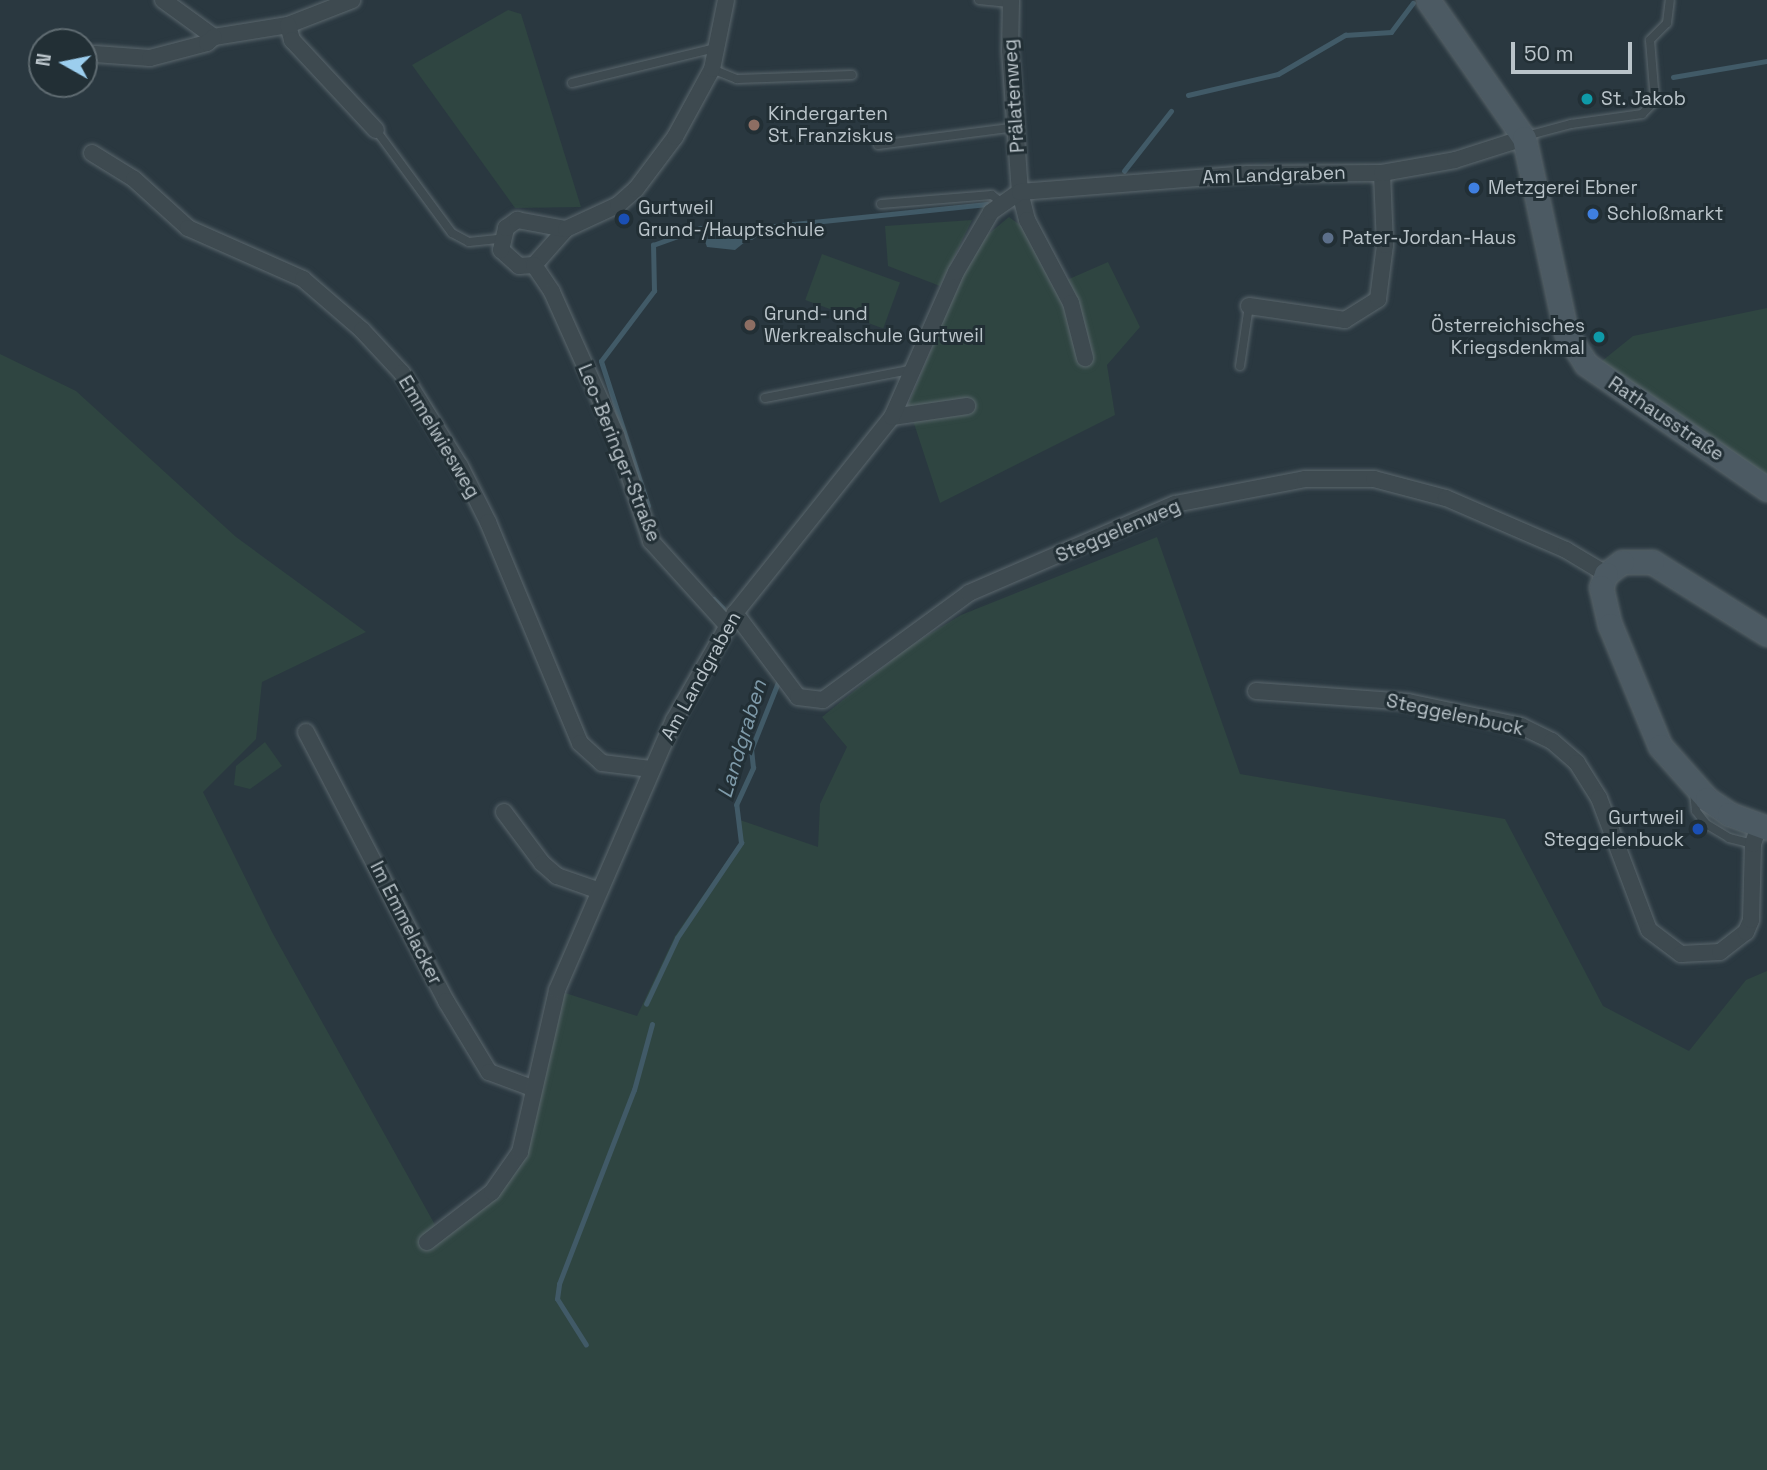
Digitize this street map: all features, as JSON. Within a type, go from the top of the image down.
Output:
[{"type":"main road","name":"Rathausstraße","points":[[1429,0],[1524,138],[1566,333],[1586,364],[1767,489]]},
{"type":"main road","points":[[1760,833],[1729,814],[1693,786],[1660,746],[1610,625],[1601,587],[1606,574],[1629,559],[1652,562],[1767,634]]},
{"type":"street","points":[[163,0],[214,37]]},
{"type":"street","points":[[98,54],[150,58],[207,43],[214,37],[288,25],[352,0]]},
{"type":"street","points":[[566,229],[517,220],[500,239],[505,258],[519,266],[534,265],[566,229],[618,205],[636,189],[675,137],[712,69],[719,47],[726,0]]},
{"type":"street","name":"Prälatenweg","points":[[1010,2],[1020,191]]},
{"type":"street","points":[[288,25],[292,40],[376,130]]},
{"type":"street","name":"Am Landgraben","points":[[427,1242],[492,1192],[520,1152],[532,1088],[556,990],[651,769],[731,619],[892,417],[956,272],[991,212],[1020,191],[1248,174],[1382,173],[1455,160],[1524,138]]},
{"type":"street","name":"Emmelwiesweg","points":[[92,153],[134,179],[188,228],[303,279],[362,330],[402,373],[460,466],[580,743],[602,763],[651,769]]},
{"type":"street","points":[[1249,306],[1345,320],[1378,299],[1384,245],[1382,173]]},
{"type":"street","points":[[1020,191],[1027,220],[1070,303],[1085,358]]},
{"type":"street","name":"Leo-Beringer-Straße","points":[[534,265],[552,292],[616,435],[651,541],[731,619]]},
{"type":"street","points":[[892,417],[967,406]]},
{"type":"street","name":"Steggelenweg","points":[[731,619],[797,697],[822,700],[969,593],[1175,504],[1305,479],[1374,480],[1446,498],[1555,545],[1606,574]]},
{"type":"street","name":"Steggelenbuck","points":[[1256,691],[1408,702],[1521,726],[1552,741],[1577,763],[1599,798],[1649,930],[1681,954],[1720,952],[1746,932],[1751,920],[1760,833]]},
{"type":"street","name":"Im Emmelacker","points":[[306,732],[446,1001],[489,1072],[532,1088]]},
{"type":"street","points":[[504,812],[542,863],[556,876],[597,890]]},
{"type":"lane","points":[[979,0],[1010,2]]},
{"type":"lane","points":[[1524,138],[1559,126],[1642,114],[1655,101],[1650,40],[1667,23],[1670,0]]},
{"type":"lane","points":[[572,83],[719,47]]},
{"type":"lane","points":[[712,69],[737,79],[852,75]]},
{"type":"lane","points":[[878,145],[1016,127]]},
{"type":"lane","points":[[376,130],[452,233],[469,242],[500,239]]},
{"type":"lane","points":[[881,204],[992,195],[1002,203]]},
{"type":"lane","points":[[1240,366],[1249,306]]},
{"type":"lane","points":[[765,398],[914,369]]},
{"type":"green space","points":[[508,10],[521,14],[581,207],[515,208],[412,65]]},
{"type":"green space","points":[[1009,217],[1023,227],[1053,286],[1108,262],[1140,327],[1107,365],[1115,415],[940,503],[908,405],[967,263],[986,236]]},
{"type":"green space","points":[[972,220],[940,286],[888,266],[885,226]]},
{"type":"green space","points":[[822,254],[900,282],[883,328],[805,300]]},
{"type":"green space","points":[[1767,308],[1767,475],[1597,365],[1633,336]]},
{"type":"green space","points":[[0,354],[76,391],[236,537],[366,632],[262,682],[256,739],[203,792],[272,932],[439,1232],[523,1153],[562,992],[637,1016],[675,936],[740,842],[737,819],[818,847],[820,804],[847,747],[822,717],[907,648],[961,615],[1157,537],[1240,774],[1505,819],[1603,1006],[1689,1051],[1746,980],[1767,971],[1767,1470],[0,1470]]},
{"type":"green space","points":[[265,742],[282,766],[250,789],[234,785],[236,766]]},
{"type":"water","points":[[731,225],[751,237],[735,250],[707,247],[700,228]]},
{"type":"waterway","name":"Landgraben","points":[[1188,95],[1278,74],[1345,35],[1391,32],[1413,3]]},
{"type":"waterway","name":"Landgraben","points":[[1673,77],[1767,61]]},
{"type":"waterway","name":"Landgraben","points":[[1124,171],[1171,111]]},
{"type":"waterway","name":"Landgraben","points":[[751,237],[765,227],[987,204]]},
{"type":"waterway","name":"Landgraben","points":[[648,506],[601,361],[654,291],[653,245],[700,228]]},
{"type":"waterway","name":"Landgraben","points":[[714,599],[723,608]]},
{"type":"waterway","name":"Landgraben","points":[[646,1004],[677,938],[741,843],[736,805],[753,768],[751,750],[779,680]]},
{"type":"waterway","name":"Landgraben","points":[[586,1345],[557,1299],[559,1284],[634,1090],[652,1024]]},
{"type":"place","name":"St. Jakob","points":[[1587,99]]},
{"type":"place","name":"Kindergarten St. Franziskus","points":[[754,125]]},
{"type":"place","name":"Metzgerei Ebner","points":[[1474,188]]},
{"type":"place","name":"Schloßmarkt","points":[[1593,214]]},
{"type":"place","name":"Gurtweil Grund-/Hauptschule","points":[[624,219]]},
{"type":"place","name":"Pater-Jordan-Haus","points":[[1328,238]]},
{"type":"place","name":"Grund- und Werkrealschule Gurtweil","points":[[750,325]]},
{"type":"place","name":"Österreichisches Kriegsdenkmal","points":[[1599,337]]},
{"type":"place","name":"Gurtweil Steggelenbuck","points":[[1698,829]]}]
